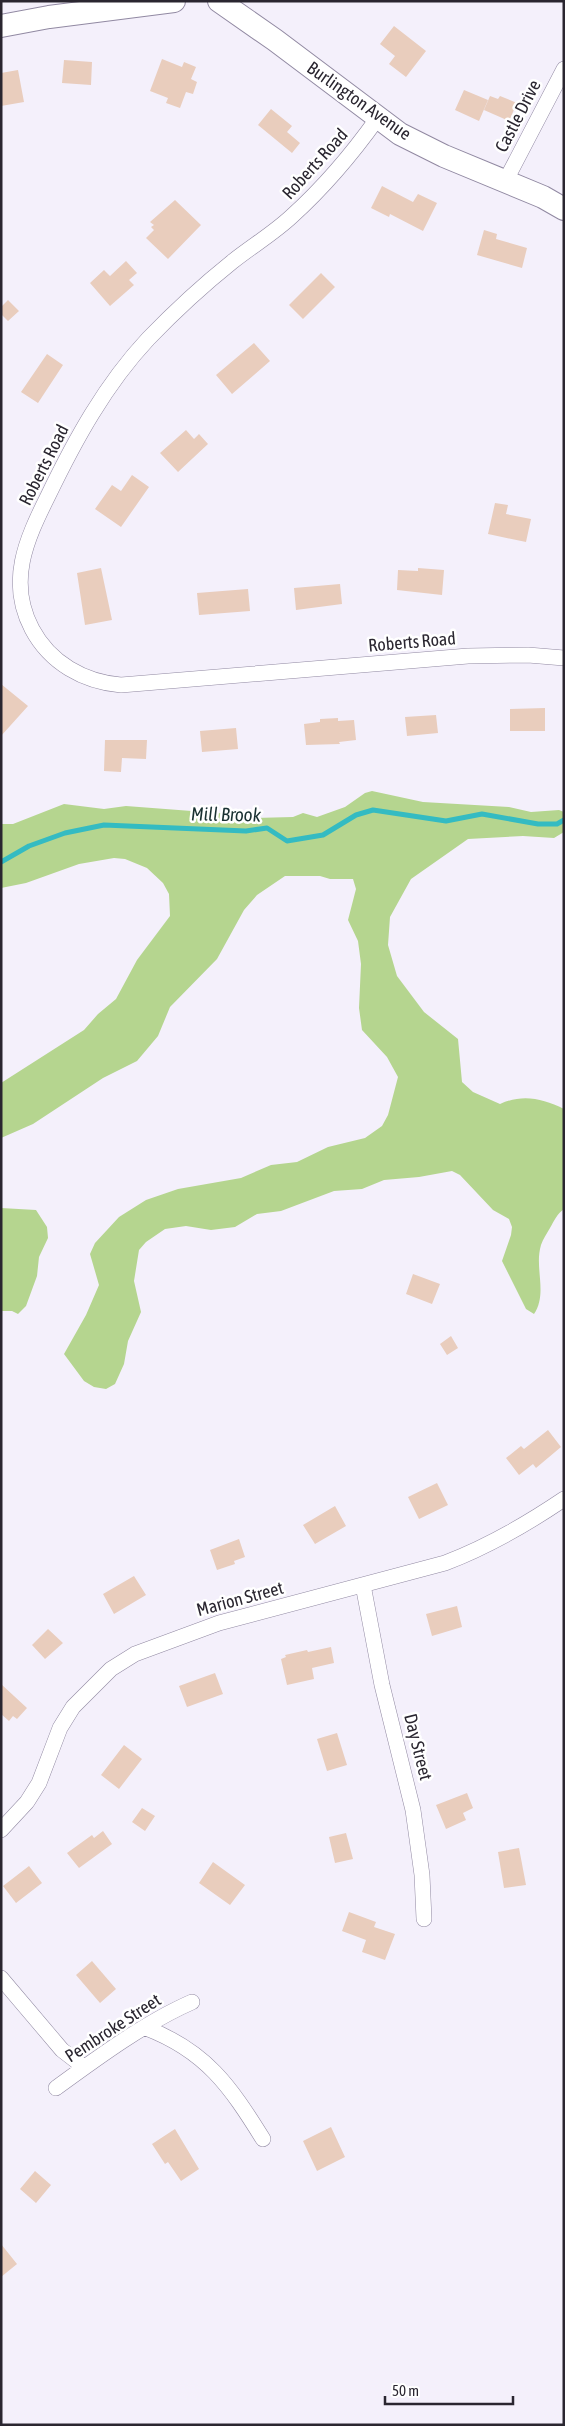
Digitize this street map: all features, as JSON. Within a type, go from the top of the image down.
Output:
[{"type":"main road","points":[[1,26],[49,17],[174,1]]},
{"type":"main road","name":"Burlington Avenue","points":[[219,1],[276,40],[377,119],[400,134],[444,156],[506,180],[564,209]]},
{"type":"street","name":"Castle Drive","points":[[506,180],[564,69]]},
{"type":"street","name":"Roberts Road","points":[[377,119],[344,162],[312,198],[284,223],[233,261],[188,300],[148,339],[116,378],[75,443],[32,532],[20,577],[19,592],[23,609],[44,648],[60,662],[76,673],[98,682],[121,685],[468,656],[518,655],[564,658]]},
{"type":"street","name":"Marion Street","points":[[1,1830],[12,1821],[39,1783],[60,1728],[73,1707],[111,1669],[135,1654],[187,1633],[444,1563],[463,1556],[534,1519],[564,1499]]},
{"type":"street","name":"Day Street","points":[[363,1586],[382,1685],[413,1810],[422,1875],[424,1919]]},
{"type":"street","points":[[1,1978],[62,2050],[84,2067]]},
{"type":"street","name":"Pembroke Street","points":[[56,2088],[84,2067],[176,2009],[192,2002]]},
{"type":"street","points":[[146,2028],[176,2040],[211,2068],[228,2086],[263,2139]]},
{"type":"green space","points":[[372,791],[423,802],[509,807],[531,812],[559,810],[564,812],[564,832],[554,838],[523,836],[468,839],[411,879],[390,917],[388,945],[397,976],[424,1012],[458,1039],[462,1082],[473,1092],[500,1104],[524,1098],[548,1102],[564,1109],[564,1209],[559,1213],[541,1245],[539,1263],[541,1289],[538,1306],[534,1314],[526,1309],[502,1261],[511,1235],[512,1227],[509,1219],[493,1210],[460,1175],[452,1171],[419,1177],[384,1180],[362,1189],[334,1191],[281,1211],[257,1214],[235,1227],[211,1230],[186,1226],[165,1229],[146,1242],[139,1250],[134,1281],[141,1312],[128,1341],[124,1364],[115,1384],[106,1389],[94,1387],[84,1381],[64,1354],[86,1315],[99,1285],[90,1254],[95,1243],[119,1217],[146,1200],[178,1189],[241,1178],[271,1165],[297,1162],[328,1147],[365,1138],[382,1126],[388,1115],[398,1077],[387,1057],[362,1030],[359,1008],[361,964],[358,941],[348,920],[356,889],[353,879],[330,879],[320,876],[285,876],[257,895],[244,910],[217,959],[170,1007],[158,1036],[137,1061],[103,1078],[33,1124],[1,1138],[1,1083],[84,1030],[98,1014],[116,999],[137,960],[170,916],[169,894],[163,883],[147,868],[125,859],[114,858],[79,864],[26,883],[1,888],[1,824],[13,824],[64,804],[104,809],[126,806],[231,814],[251,818],[293,817],[303,813],[317,817],[345,807],[365,793]]},
{"type":"green space","points":[[1,1208],[36,1210],[47,1227],[48,1238],[39,1257],[37,1276],[26,1306],[18,1314],[12,1311],[1,1311]]},
{"type":"building","points":[[394,26],[426,51],[406,77],[389,64],[395,56],[380,44]]},
{"type":"building","points":[[162,59],[182,67],[184,62],[196,67],[191,79],[197,82],[193,94],[186,92],[180,108],[166,103],[168,98],[150,91]]},
{"type":"building","points":[[64,60],[92,62],[91,85],[62,83]]},
{"type":"building","points":[[18,70],[24,102],[1,106],[1,73]]},
{"type":"building","points":[[464,90],[488,100],[479,121],[455,110]]},
{"type":"building","points":[[490,96],[498,99],[500,96],[517,103],[509,121],[484,110]]},
{"type":"building","points":[[271,109],[292,126],[287,132],[300,143],[292,153],[258,125]]},
{"type":"building","points":[[382,186],[413,202],[418,194],[437,203],[423,231],[390,214],[389,217],[371,208]]},
{"type":"building","points":[[175,200],[201,225],[168,259],[146,238],[154,230],[151,227],[154,225],[150,222]]},
{"type":"building","points":[[484,230],[497,234],[496,239],[527,248],[522,268],[477,255]]},
{"type":"building","points":[[126,261],[137,273],[129,280],[134,285],[110,306],[90,283],[104,270],[110,276]]},
{"type":"building","points":[[321,273],[335,287],[303,319],[289,305]]},
{"type":"building","points":[[8,300],[19,311],[8,321],[1,314],[1,307]]},
{"type":"building","points":[[254,343],[270,361],[232,394],[216,375]]},
{"type":"building","points":[[47,354],[63,365],[38,403],[21,392]]},
{"type":"building","points":[[186,430],[194,439],[199,434],[208,444],[178,472],[160,453]]},
{"type":"building","points":[[132,475],[149,487],[121,527],[95,509],[112,485],[121,491]]},
{"type":"building","points":[[495,503],[508,505],[506,514],[531,519],[526,542],[488,534]]},
{"type":"building","points":[[101,568],[112,620],[85,625],[77,573]]},
{"type":"building","points":[[418,568],[444,570],[442,595],[397,590],[398,570],[418,571]]},
{"type":"building","points":[[340,584],[342,604],[296,610],[294,588]]},
{"type":"building","points":[[248,589],[250,611],[199,615],[197,593]]},
{"type":"building","points":[[1,684],[28,706],[1,736]]},
{"type":"building","points":[[545,708],[545,731],[510,731],[510,709]]},
{"type":"building","points":[[436,715],[438,733],[407,736],[405,717]]},
{"type":"building","points":[[338,718],[338,721],[354,720],[356,740],[339,742],[340,744],[306,745],[304,724],[320,722],[320,719]]},
{"type":"building","points":[[236,728],[238,749],[202,752],[200,731]]},
{"type":"building","points":[[105,740],[147,740],[146,759],[122,758],[121,772],[104,771]]},
{"type":"building","points":[[413,1274],[440,1284],[432,1304],[406,1294]]},
{"type":"building","points":[[451,1336],[458,1348],[447,1355],[440,1344]]},
{"type":"building","points":[[548,1430],[561,1447],[536,1468],[533,1464],[519,1475],[506,1458],[521,1446],[524,1449]]},
{"type":"building","points":[[437,1483],[448,1505],[419,1519],[408,1497]]},
{"type":"building","points":[[335,1506],[346,1526],[315,1544],[303,1525]]},
{"type":"building","points":[[239,1539],[245,1557],[234,1561],[235,1564],[217,1570],[210,1550]]},
{"type":"building","points":[[134,1576],[146,1595],[114,1614],[103,1594]]},
{"type":"building","points":[[457,1606],[462,1627],[432,1636],[426,1614]]},
{"type":"building","points":[[48,1629],[63,1643],[45,1659],[32,1645]]},
{"type":"building","points":[[331,1647],[334,1663],[312,1668],[314,1679],[287,1685],[281,1659],[286,1657],[285,1655]]},
{"type":"building","points":[[215,1673],[223,1694],[187,1707],[179,1686]]},
{"type":"building","points":[[1,1684],[27,1708],[17,1719],[13,1716],[9,1721],[1,1714]]},
{"type":"building","points":[[337,1733],[347,1765],[327,1771],[317,1739]]},
{"type":"building","points":[[124,1745],[142,1759],[119,1789],[101,1775]]},
{"type":"building","points":[[467,1793],[473,1808],[463,1813],[466,1820],[446,1829],[436,1805]]},
{"type":"building","points":[[142,1808],[155,1816],[145,1831],[132,1822]]},
{"type":"building","points":[[103,1831],[112,1844],[79,1868],[67,1853],[92,1835],[94,1838]]},
{"type":"building","points":[[346,1833],[353,1859],[335,1863],[329,1837]]},
{"type":"building","points":[[519,1848],[526,1885],[504,1888],[498,1852]]},
{"type":"building","points":[[213,1862],[245,1885],[230,1905],[199,1883]]},
{"type":"building","points":[[29,1866],[42,1883],[16,1903],[3,1886]]},
{"type":"building","points":[[349,1912],[376,1922],[374,1927],[395,1934],[385,1960],[362,1952],[366,1940],[342,1931]]},
{"type":"building","points":[[92,1961],[116,1989],[100,2003],[76,1975]]},
{"type":"building","points":[[331,2127],[345,2157],[317,2171],[303,2141]]},
{"type":"building","points":[[175,2129],[199,2169],[181,2181],[168,2162],[165,2164],[152,2144]]},
{"type":"building","points":[[35,2171],[51,2185],[36,2203],[20,2189]]},
{"type":"building","points":[[1,2244],[17,2264],[1,2277]]},
{"type":"waterway","name":"Mill Brook","points":[[1,862],[29,846],[65,833],[104,825],[246,831],[267,828],[287,841],[323,835],[356,815],[373,810],[446,821],[482,814],[538,824],[557,824],[564,820]]}]
